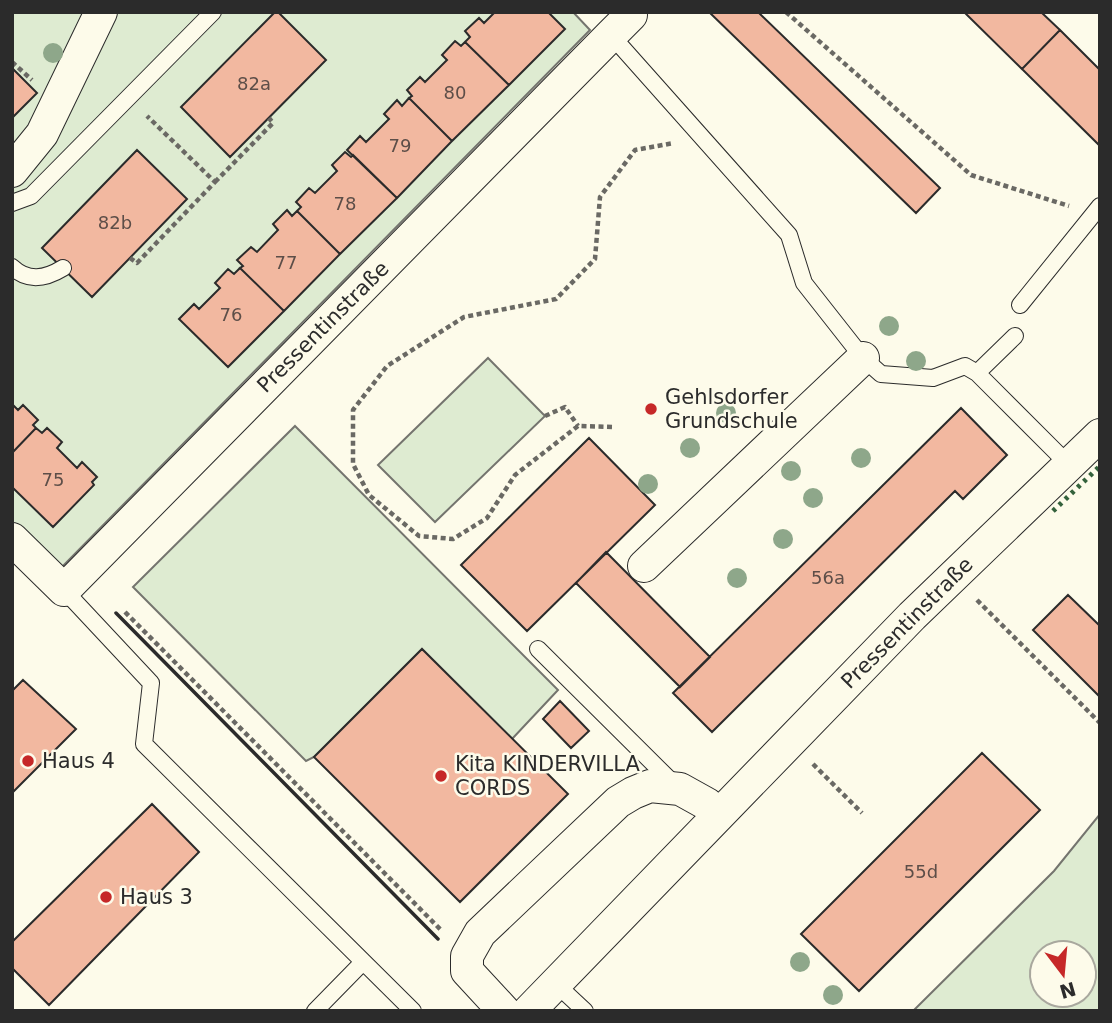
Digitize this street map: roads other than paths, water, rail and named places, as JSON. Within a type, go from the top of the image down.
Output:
[{"type":"street","points":[[12,171],[42,134],[101,12]]},
{"type":"street","name":"Pressentinstraße","points":[[64,590],[620,24]]},
{"type":"street","points":[[644,566],[863,358]]},
{"type":"street","name":"Pressentinstraße","points":[[529,1011],[790,741],[954,576],[1100,435]]},
{"type":"street","points":[[12,539],[64,590]]},
{"type":"street","points":[[504,1011],[467,971],[467,956],[480,933],[618,802],[650,786],[680,789],[707,804],[718,814]]},
{"type":"lane","points":[[12,202],[31,196],[213,12]]},
{"type":"lane","points":[[620,24],[702,138],[789,235],[804,283],[863,358],[881,374],[933,378],[965,366],[977,373],[1069,465]]},
{"type":"lane","points":[[1020,305],[1097,208]]},
{"type":"lane","points":[[12,267],[34,279],[50,277],[63,268]]},
{"type":"lane","points":[[977,373],[1015,337]]},
{"type":"lane","points":[[64,590],[151,683],[144,744],[413,1011]]},
{"type":"lane","points":[[538,649],[680,789]]},
{"type":"lane","points":[[315,1011],[363,962]]},
{"type":"lane","points":[[555,982],[586,1011]]},
{"type":"place","name":"Gehlsdorfer Grundschule","points":[[651,409]]},
{"type":"place","name":"Haus 4","points":[[28,761]]},
{"type":"place","name":"Kita KINDERVILLA CORDS","points":[[441,776]]},
{"type":"place","name":"Haus 3","points":[[106,897]]}]
